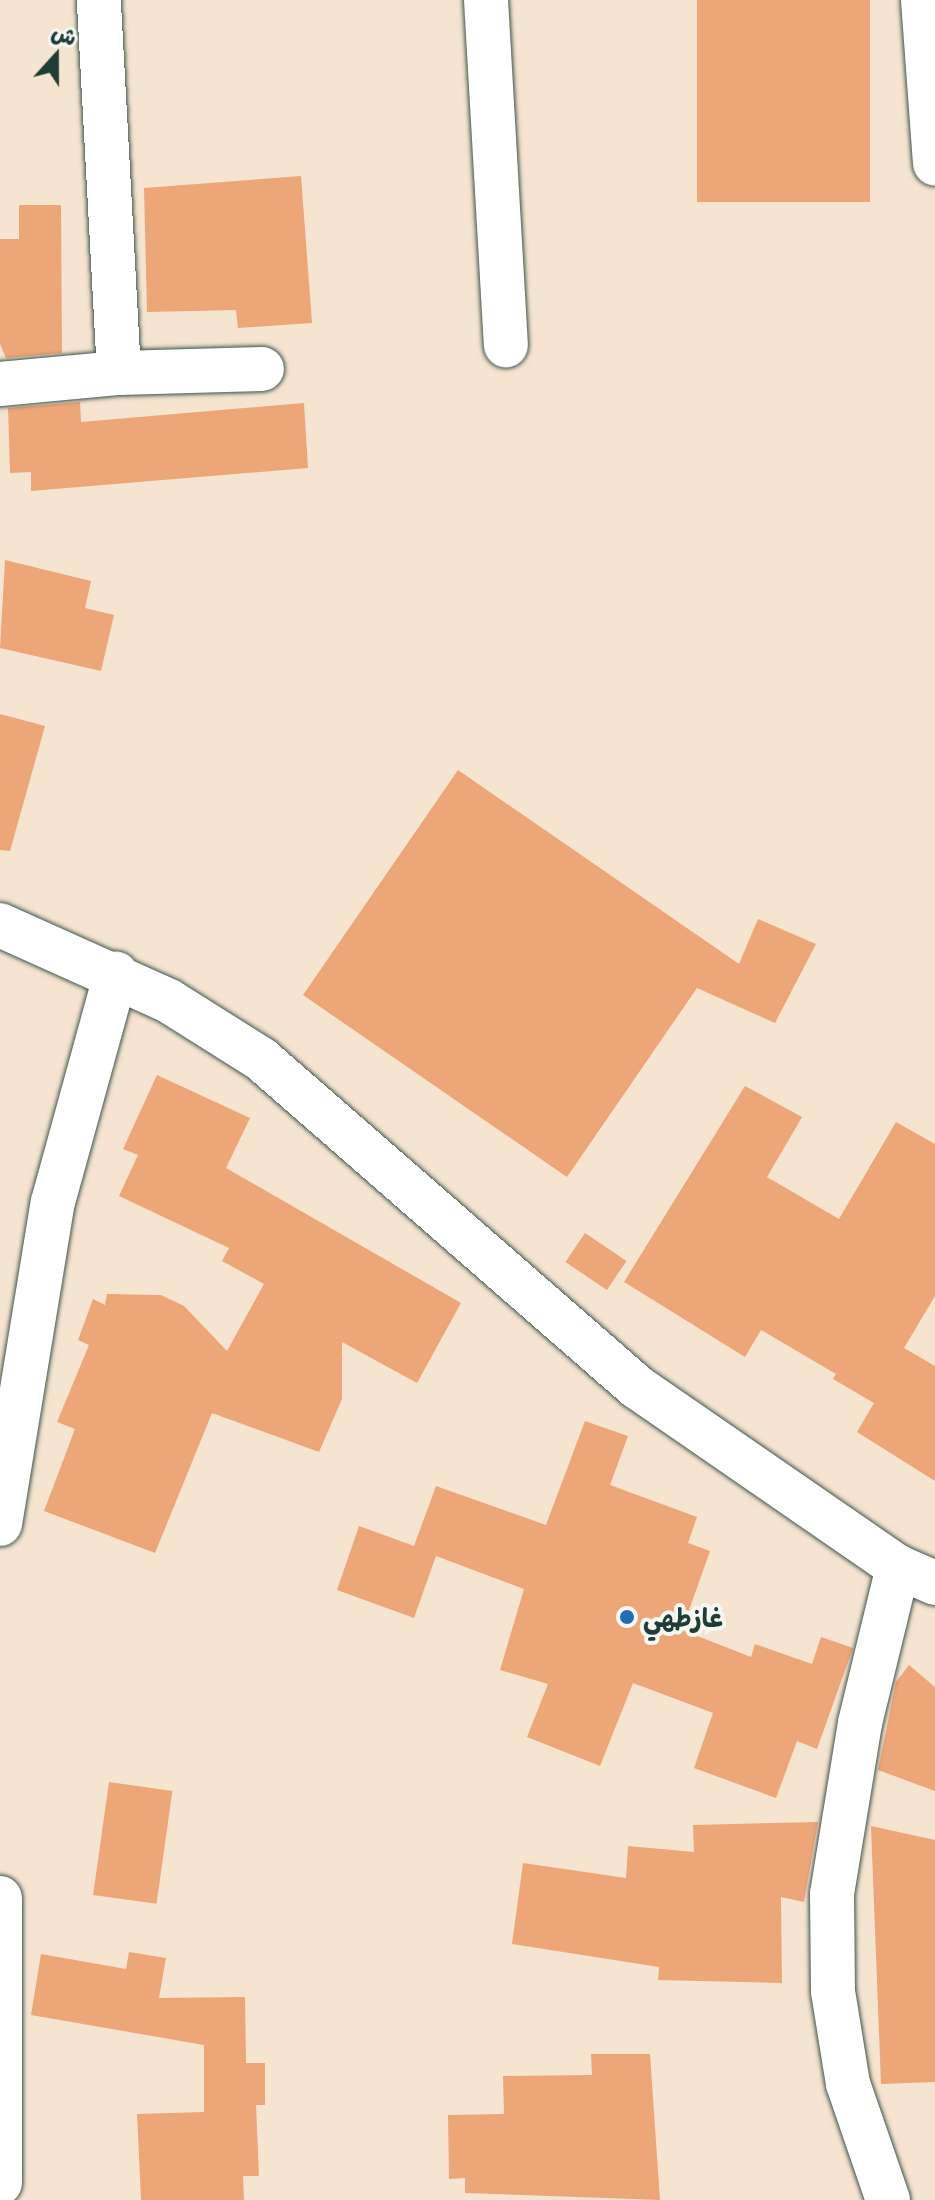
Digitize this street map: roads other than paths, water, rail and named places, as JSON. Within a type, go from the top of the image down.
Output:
[{"type":"street","points":[[99,0],[119,373]]},
{"type":"street","points":[[486,0],[506,345]]},
{"type":"street","points":[[923,0],[935,164]]},
{"type":"street","points":[[0,384],[119,373],[262,369]]},
{"type":"street","points":[[0,925],[116,974],[261,1059],[637,1387],[916,1575],[860,1723],[832,1894],[833,1991],[848,2084],[888,2200]]},
{"type":"street","points":[[0,1524],[53,1202],[116,974]]},
{"type":"street","points":[[0,1898],[0,2183]]},
{"type":"place","name":"غازطهي","points":[[627,1617]]}]
